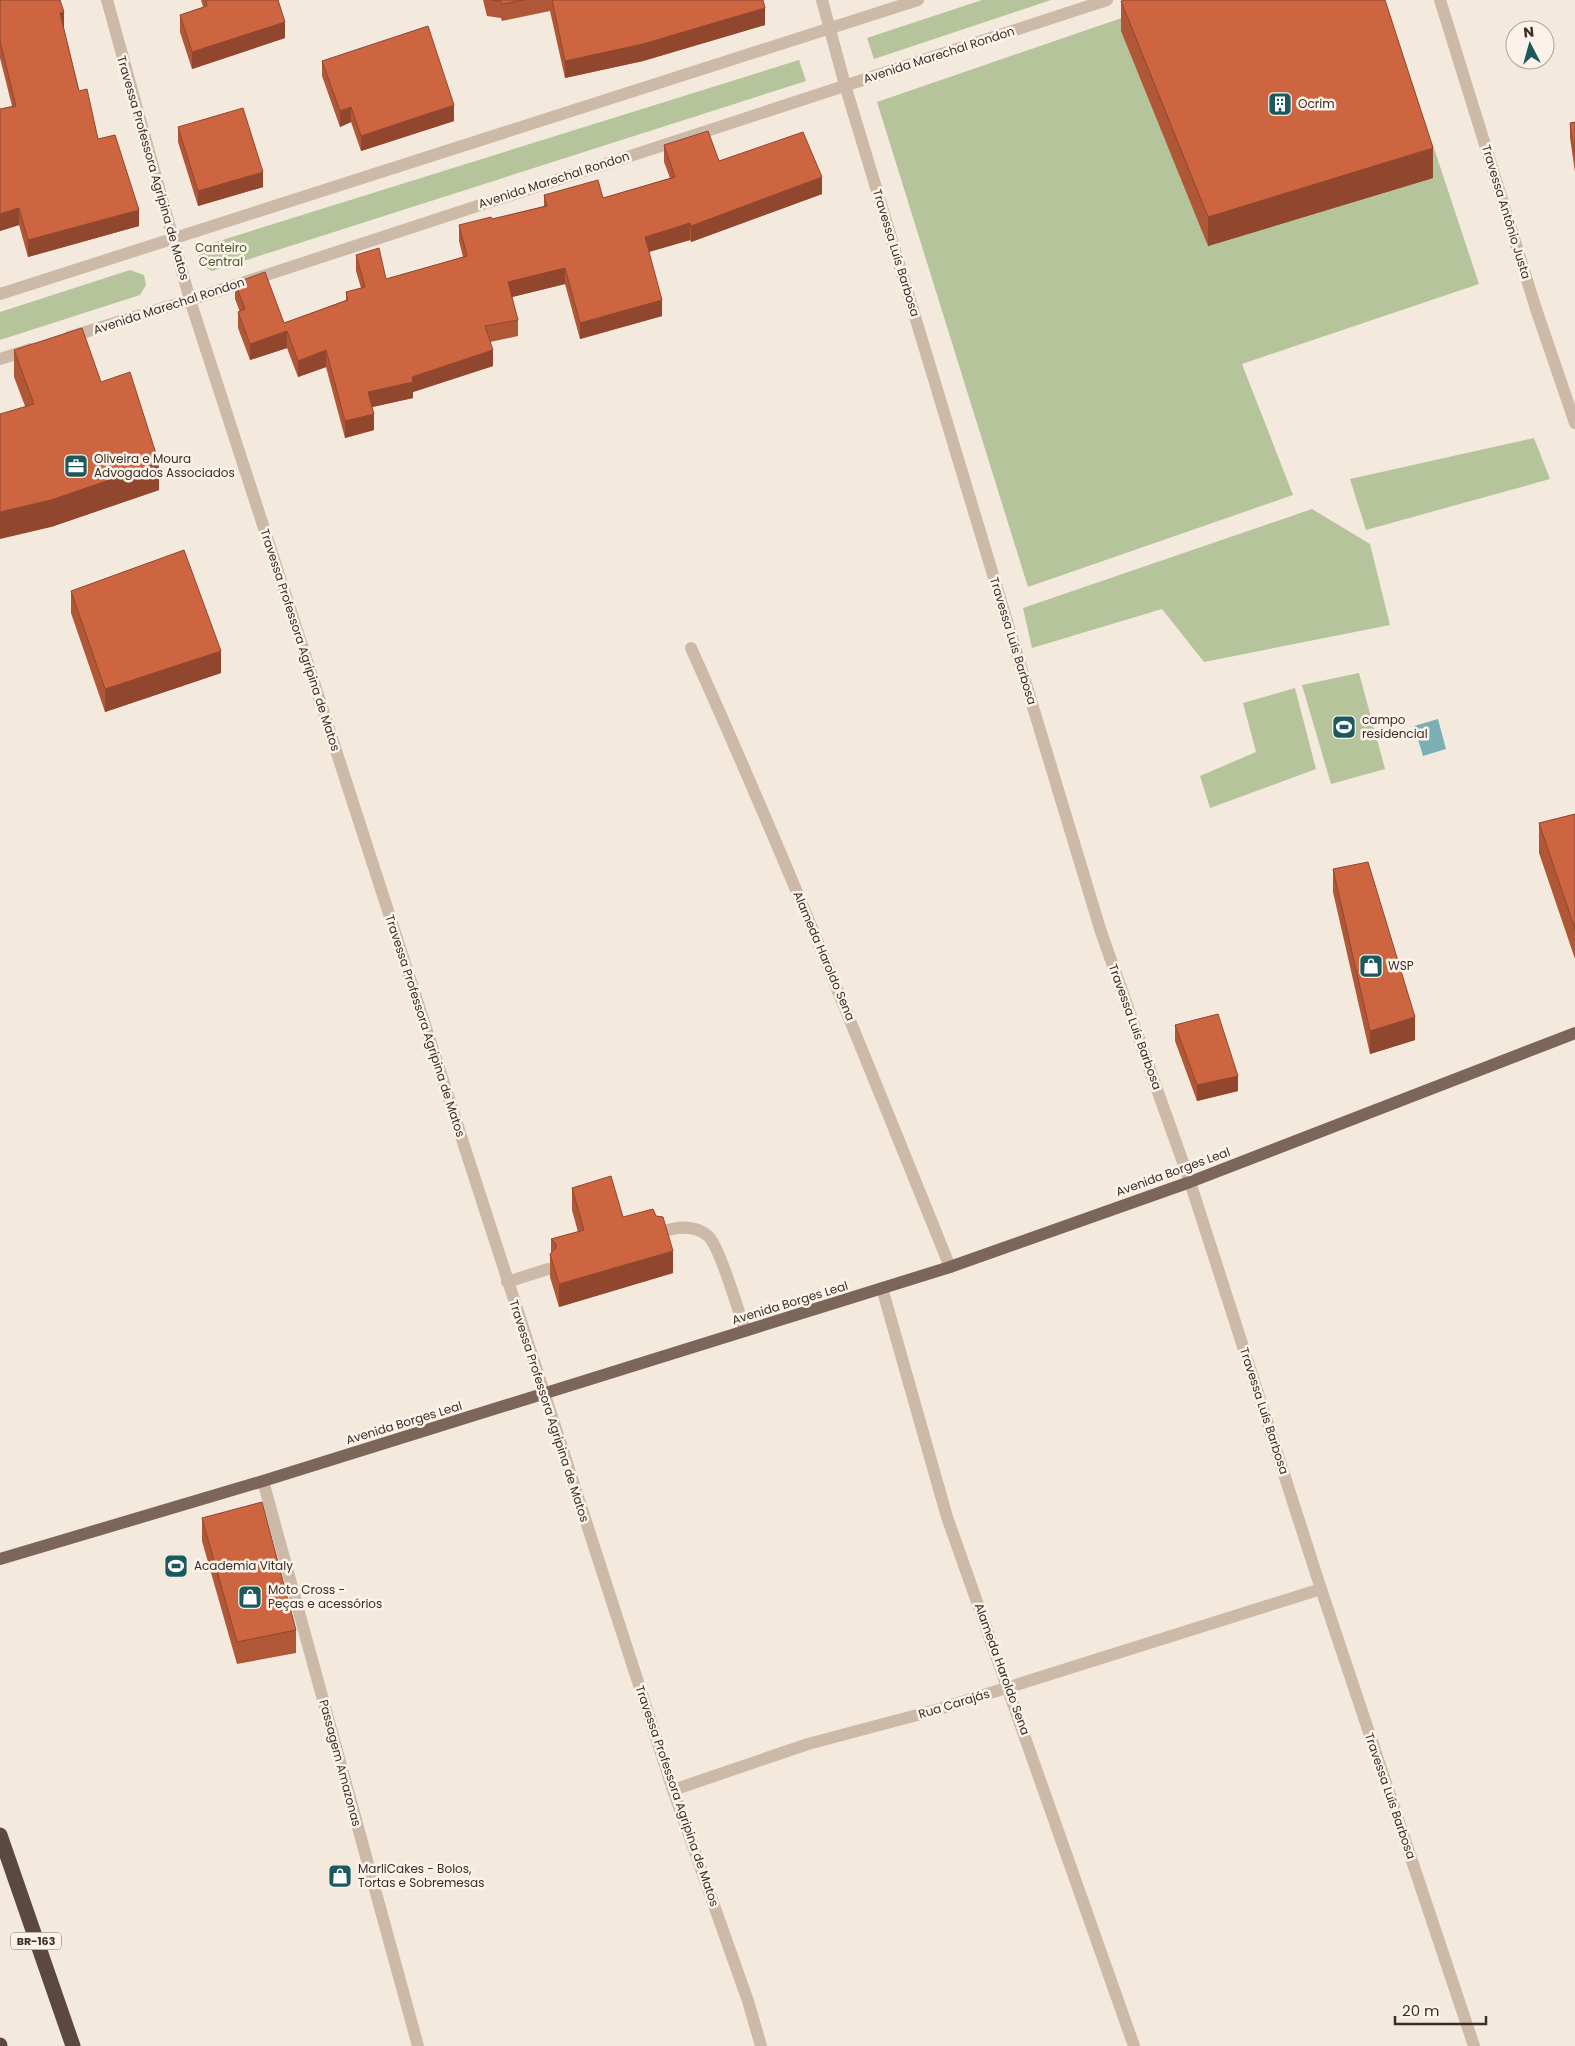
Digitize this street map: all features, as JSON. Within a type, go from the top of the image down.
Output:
[{"type":"highway","name":"BR-163","points":[[0,1835],[73,2046]]},
{"type":"main road","name":"Avenida Borges Leal","points":[[0,1559],[263,1481],[950,1267],[1190,1182],[1575,1033]]},
{"type":"street","name":"Travessa Professora Agripina de Matos","points":[[107,0],[190,300],[673,1790],[748,2001],[762,2046]]},
{"type":"street","name":"Travessa Luís Barbosa","points":[[822,0],[845,85],[1101,932],[1190,1182],[1321,1589],[1474,2046]]},
{"type":"street","points":[[0,294],[918,0]]},
{"type":"street","name":"Avenida Marechal Rondon","points":[[0,359],[190,300],[1107,0]]},
{"type":"street","name":"Travessa Antônio Justa","points":[[1440,0],[1533,300],[1575,423]]},
{"type":"street","name":"Alameda Haroldo Sena","points":[[691,648],[757,796],[852,1022],[950,1267]]},
{"type":"street","points":[[661,1232],[674,1228],[695,1228],[709,1237],[719,1257],[745,1331]]},
{"type":"street","points":[[507,1282],[548,1269]]},
{"type":"street","name":"Alameda Haroldo Sena","points":[[882,1288],[947,1517],[1134,2046]]},
{"type":"street","name":"Passagem Amazonas","points":[[263,1481],[418,2046]]},
{"type":"street","name":"Rua Carajás","points":[[673,1790],[808,1744],[936,1710],[1009,1688],[1321,1589]]},
{"type":"green space","points":[[982,0],[1051,0],[874,59],[867,38]]},
{"type":"green space","points":[[1174,0],[1385,0],[1479,284],[1242,364],[1293,495],[1028,587],[877,102]]},
{"type":"green space","name":"Canteiro Central","points":[[799,60],[806,81],[212,271],[203,266],[198,257],[203,246]]},
{"type":"green space","points":[[130,270],[144,275],[146,285],[140,295],[0,340],[0,312]]},
{"type":"green space","points":[[1534,438],[1550,479],[1366,530],[1350,479]]},
{"type":"green space","points":[[1312,509],[1370,544],[1390,625],[1204,662],[1162,609],[1032,648],[1023,608]]},
{"type":"green space","name":"campo residencial","points":[[1359,673],[1385,769],[1331,784],[1302,685]]},
{"type":"green space","points":[[1295,688],[1316,769],[1210,808],[1200,776],[1256,752],[1243,703]]},
{"type":"water","points":[[1438,719],[1446,749],[1423,756],[1414,726]]},
{"type":"building","points":[[0,0],[60,0],[64,12],[60,13],[79,91],[87,89],[98,139],[115,135],[139,210],[28,240],[19,208],[0,214],[0,109],[16,106],[0,41]]},
{"type":"building","points":[[206,0],[278,0],[285,22],[192,52],[180,15],[207,6]]},
{"type":"building","points":[[491,0],[524,0],[502,4],[501,1]]},
{"type":"building","points":[[552,0],[763,0],[765,8],[643,44],[565,61]]},
{"type":"building","name":"Ocrim","points":[[1385,0],[1433,148],[1208,217],[1121,1]]},
{"type":"building","points":[[428,26],[454,105],[361,136],[351,107],[340,111],[322,61]]},
{"type":"building","points":[[243,108],[263,172],[198,191],[178,127]]},
{"type":"building","points":[[1575,122],[1575,156],[1570,123]]},
{"type":"building","points":[[708,131],[719,161],[803,132],[822,177],[691,226],[690,223],[645,237],[662,300],[580,323],[565,268],[508,282],[518,320],[485,326],[493,350],[412,377],[413,382],[368,392],[374,414],[345,421],[326,350],[298,361],[287,331],[250,344],[238,312],[245,309],[235,283],[265,272],[284,323],[348,300],[346,292],[365,287],[356,255],[379,248],[386,279],[467,256],[459,225],[547,206],[544,195],[598,180],[603,198],[675,177],[664,145]]},
{"type":"building","points":[[82,328],[101,382],[130,372],[159,463],[51,500],[0,512],[0,414],[34,404],[14,350]]},
{"type":"building","points":[[184,550],[221,651],[105,689],[71,591]]},
{"type":"building","points":[[1575,814],[1575,929],[1539,823]]},
{"type":"building","name":"WSP","points":[[1368,862],[1415,1017],[1370,1031],[1333,869]]},
{"type":"building","points":[[1218,1014],[1238,1076],[1197,1085],[1175,1025]]},
{"type":"building","points":[[611,1176],[623,1217],[653,1209],[656,1216],[663,1217],[673,1251],[559,1284],[550,1254],[556,1248],[556,1244],[551,1239],[584,1230],[572,1188]]},
{"type":"building","name":"Moto Cross - Peças e acessórios","points":[[262,1502],[296,1630],[237,1642],[202,1518]]},
{"type":"place","name":"Ocrim","points":[[1280,104]]},
{"type":"place","name":"Oliveira e Moura Advogados Associados","points":[[76,466]]},
{"type":"place","name":"campo residencial","points":[[1344,727]]},
{"type":"place","name":"WSP","points":[[1371,966]]},
{"type":"place","name":"Academia Vitaly","points":[[176,1566]]},
{"type":"place","name":"Moto Cross - Peças e acessórios","points":[[250,1597]]},
{"type":"place","name":"MarliCakes - Bolos, Tortas e Sobremesas","points":[[340,1876]]}]
